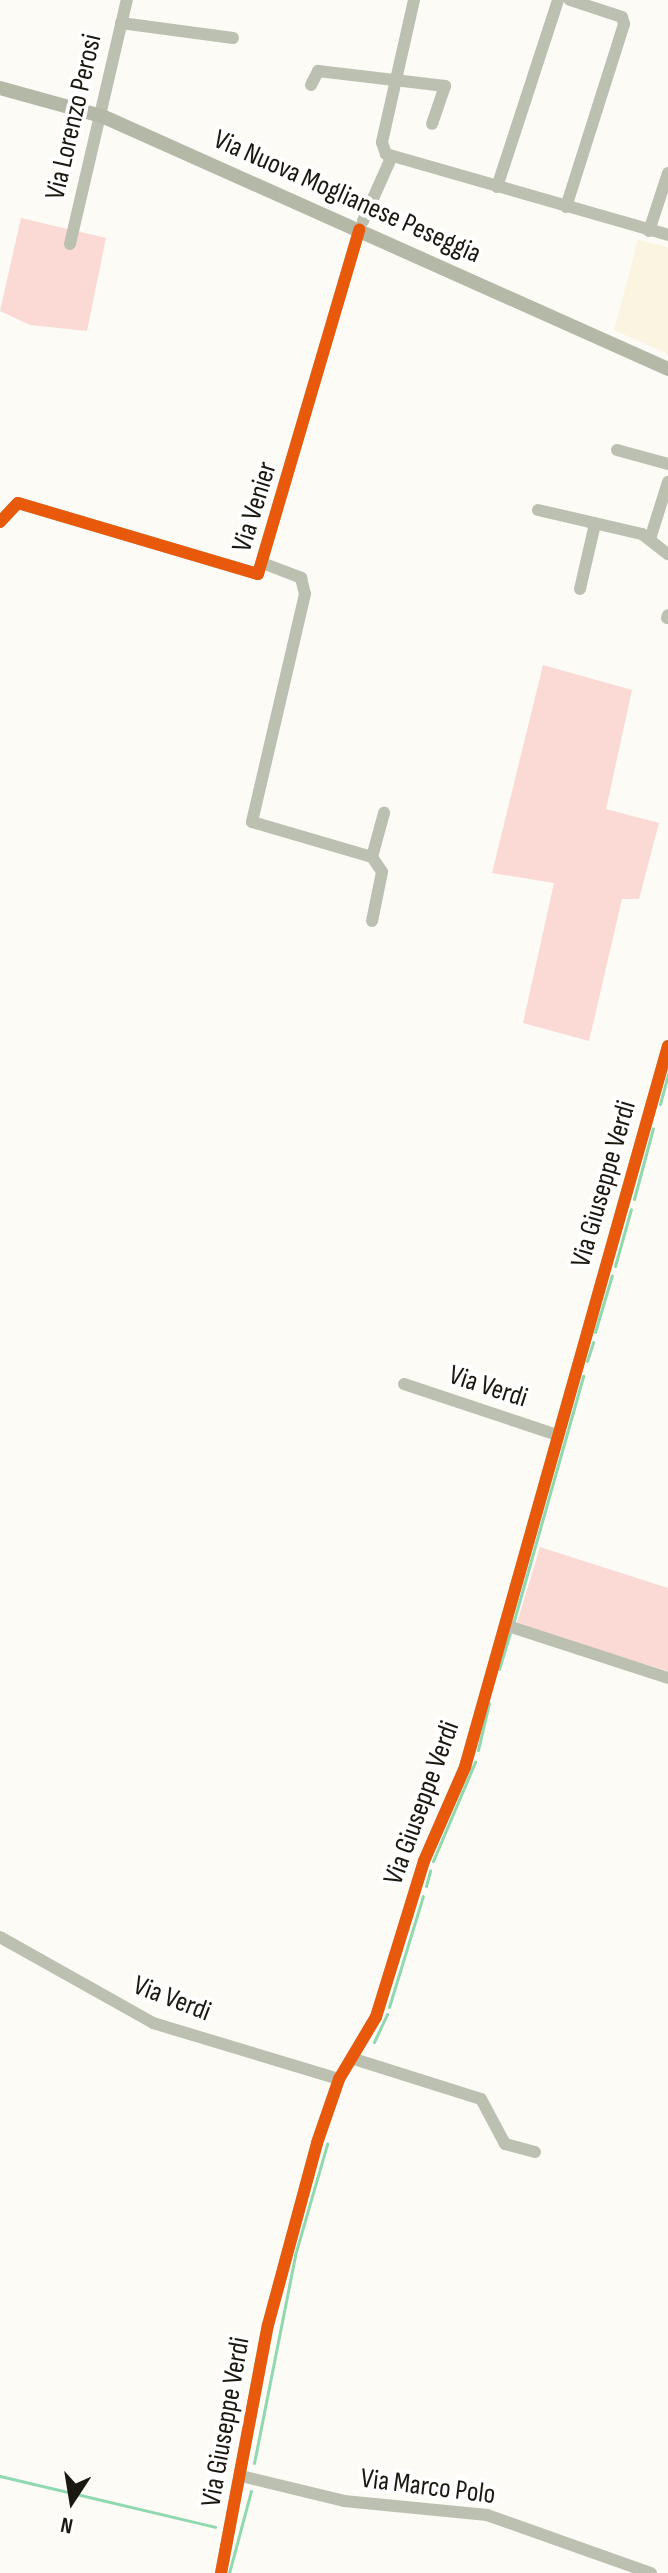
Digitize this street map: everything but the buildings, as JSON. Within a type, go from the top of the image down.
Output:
[{"type":"main road","name":"Via Nuova Moglianese Peseggia","points":[[0,88],[99,115],[361,225],[668,369]]},
{"type":"street","name":"Via Lorenzo Perosi","points":[[70,244],[127,0]]},
{"type":"street","points":[[414,0],[382,142],[391,158],[668,235]]},
{"type":"street","points":[[497,187],[558,0]]},
{"type":"street","points":[[566,207],[624,24],[622,17],[570,0]]},
{"type":"street","points":[[121,23],[233,38]]},
{"type":"street","points":[[311,85],[318,71],[397,76],[445,86],[432,124]]},
{"type":"street","name":"Via Venier","points":[[0,522],[6,508],[18,503],[248,574],[265,564],[361,225],[391,158]]},
{"type":"street","points":[[649,231],[668,173]]},
{"type":"street","points":[[617,450],[668,464]]},
{"type":"street","points":[[650,539],[668,482]]},
{"type":"street","points":[[538,510],[650,539],[668,554]]},
{"type":"street","points":[[580,589],[595,524]]},
{"type":"street","name":"Via Venier","points":[[265,564],[301,578],[305,594],[252,822],[372,857]]},
{"type":"street","points":[[372,921],[382,872],[372,857],[384,813]]},
{"type":"street","name":"Via Giuseppe Verdi","points":[[221,2573],[268,2325],[339,2079],[354,2059],[465,1767],[668,1046]]},
{"type":"street","name":"Via Verdi","points":[[404,1384],[557,1435]]},
{"type":"street","points":[[505,1625],[668,1678]]},
{"type":"street","name":"Via Verdi","points":[[0,1937],[153,2023],[339,2079]]},
{"type":"street","points":[[354,2059],[481,2099],[505,2144],[535,2152]]},
{"type":"street","name":"Via Marco Polo","points":[[241,2476],[344,2501],[487,2515],[651,2573]]},
{"type":"shaded area","points":[[21,218],[106,238],[87,331],[30,325],[0,311]]},
{"type":"shaded area","points":[[638,240],[668,247],[668,354],[614,330]]},
{"type":"shaded area","points":[[543,665],[632,690],[606,809],[659,823],[639,899],[622,899],[589,1041],[523,1023],[554,883],[492,873]]},
{"type":"shaded area","points":[[540,1547],[668,1588],[668,1671],[516,1626]]},
{"type":"waterway","points":[[660,1104],[668,1074]]},
{"type":"waterway","points":[[634,1199],[653,1128]]},
{"type":"waterway","points":[[615,1266],[631,1209]]},
{"type":"waterway","points":[[595,1332],[612,1275]]},
{"type":"waterway","points":[[587,1361],[593,1342]]},
{"type":"waterway","points":[[513,1624],[583,1376]]},
{"type":"waterway","points":[[499,1669],[510,1634]]},
{"type":"waterway","points":[[478,1750],[489,1703]]},
{"type":"waterway","points":[[433,1861],[475,1762]]},
{"type":"waterway","points":[[426,1886],[430,1871]]},
{"type":"waterway","points":[[389,2007],[423,1896]]},
{"type":"waterway","points":[[374,2042],[387,2014]]},
{"type":"waterway","points":[[254,2463],[295,2255],[327,2144]]},
{"type":"waterway","points":[[0,2476],[215,2527]]},
{"type":"waterway","points":[[229,2573],[251,2491]]},
{"type":"cycle path","points":[[0,522],[18,503],[258,574],[359,230]]},
{"type":"cycle path","points":[[221,2573],[268,2325],[317,2143],[339,2079],[376,2017],[424,1861],[465,1767],[668,1046]]}]
